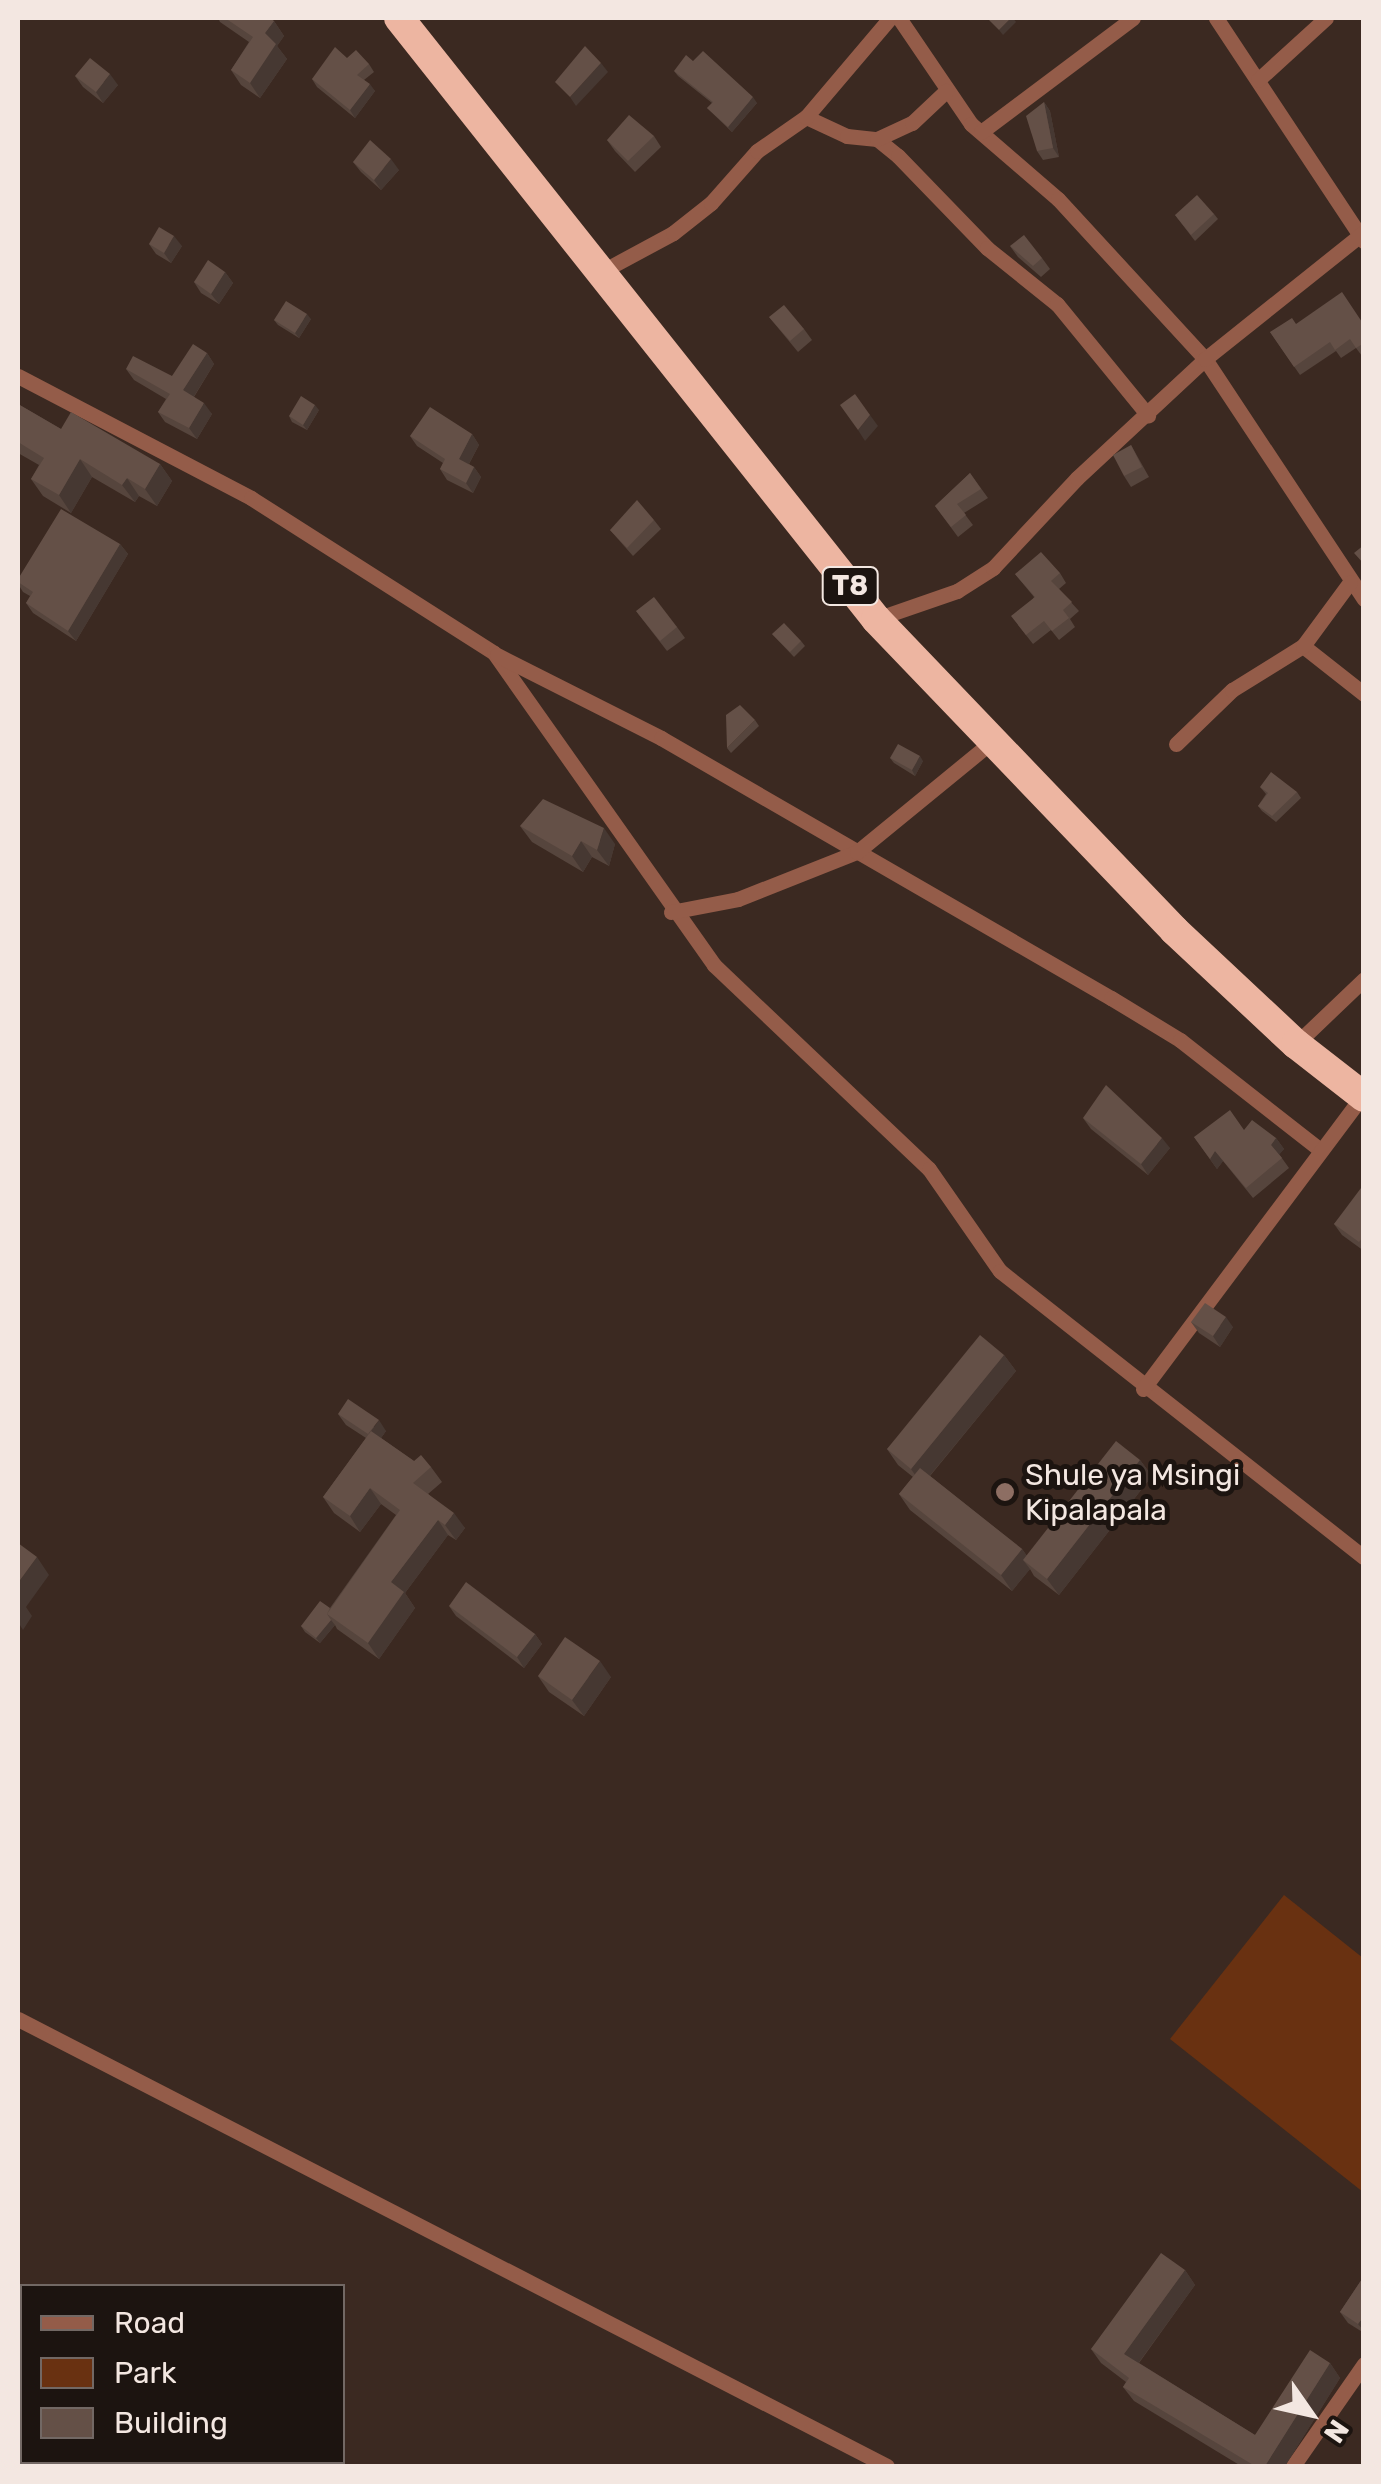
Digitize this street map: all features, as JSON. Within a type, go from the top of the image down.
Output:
[{"type":"highway","name":"T8","points":[[399,18],[876,618],[990,743],[1296,1044],[1363,1097]]},
{"type":"street","points":[[599,273],[673,233],[712,203],[757,152],[806,117],[890,18]]},
{"type":"street","points":[[899,18],[946,91],[981,132],[1058,199],[1204,358],[1364,599]]},
{"type":"street","points":[[981,132],[1133,18]]},
{"type":"street","points":[[876,618],[957,591],[994,568],[1077,478],[1204,358],[1362,236],[1216,18]]},
{"type":"street","points":[[1258,80],[1326,18]]},
{"type":"street","points":[[806,117],[848,136],[877,139],[912,123],[946,91]]},
{"type":"street","points":[[877,139],[956,210],[987,248],[1057,304],[1148,415]]},
{"type":"street","points":[[18,376],[251,498],[494,654],[661,738],[1180,1040],[1319,1150]]},
{"type":"street","points":[[1176,744],[1232,690],[1303,646],[1350,582]]},
{"type":"street","points":[[1303,646],[1364,694]]},
{"type":"street","points":[[494,654],[671,912],[777,1032],[868,1106],[929,1170],[1000,1271],[1143,1388],[1364,1557]]},
{"type":"street","points":[[671,912],[738,899],[857,852],[990,743]]},
{"type":"street","points":[[1296,1044],[1364,979]]},
{"type":"street","points":[[1143,1388],[1282,1208],[1319,1150],[1363,1097]]},
{"type":"street","points":[[18,2019],[887,2466]]},
{"type":"street","points":[[1292,2466],[1364,2364]]},
{"type":"green space","points":[[1284,1895],[1363,1958],[1363,2192],[1170,2039]]},
{"type":"building","points":[[225,18],[274,21],[265,33],[276,44],[250,83],[231,70],[253,37]]},
{"type":"building","points":[[987,18],[1011,18],[999,30]]},
{"type":"building","points":[[585,46],[601,63],[570,97],[555,82]]},
{"type":"building","points":[[335,47],[347,58],[356,50],[369,64],[357,75],[370,84],[350,110],[312,79]]},
{"type":"building","points":[[703,51],[753,97],[728,127],[707,108],[713,102],[674,71],[686,55],[693,61]]},
{"type":"building","points":[[90,58],[110,74],[96,92],[75,76]]},
{"type":"building","points":[[1044,102],[1053,148],[1037,151],[1026,116]]},
{"type":"building","points":[[629,115],[654,136],[628,161],[607,140]]},
{"type":"building","points":[[370,140],[391,159],[374,180],[353,162]]},
{"type":"building","points":[[1197,195],[1214,214],[1191,235],[1175,215]]},
{"type":"building","points":[[159,227],[174,236],[164,253],[149,244]]},
{"type":"building","points":[[1024,235],[1042,258],[1033,266],[1010,246]]},
{"type":"building","points":[[208,260],[225,272],[211,294],[194,282]]},
{"type":"building","points":[[1342,292],[1364,325],[1364,343],[1356,348],[1350,339],[1335,350],[1330,342],[1294,367],[1270,332],[1292,318],[1296,324]]},
{"type":"building","points":[[286,301],[307,314],[295,333],[274,320]]},
{"type":"building","points":[[784,305],[804,329],[790,341],[769,317]]},
{"type":"building","points":[[193,344],[207,353],[183,390],[204,403],[189,428],[158,412],[170,394],[126,369],[133,356],[172,376]]},
{"type":"building","points":[[855,394],[870,415],[858,430],[840,405]]},
{"type":"building","points":[[301,396],[315,405],[303,425],[289,416]]},
{"type":"building","points":[[18,404],[61,429],[71,412],[160,464],[145,489],[127,478],[122,485],[80,459],[59,495],[31,479],[44,458],[18,442]]},
{"type":"building","points":[[430,407],[472,434],[459,459],[474,467],[466,483],[440,469],[445,459],[410,436]]},
{"type":"building","points":[[1131,445],[1142,467],[1124,476],[1113,455]]},
{"type":"building","points":[[970,473],[981,489],[957,504],[966,515],[951,527],[935,506]]},
{"type":"building","points":[[637,500],[654,520],[627,548],[610,530]]},
{"type":"building","points":[[61,509],[120,544],[68,631],[26,603],[33,592],[18,582]]},
{"type":"building","points":[[1364,545],[1364,564],[1354,553]]},
{"type":"building","points":[[1041,552],[1060,573],[1051,581],[1072,602],[1063,610],[1069,618],[1052,631],[1044,621],[1026,635],[1011,616],[1035,597],[1015,574]]},
{"type":"building","points":[[654,597],[677,627],[660,641],[636,611]]},
{"type":"building","points":[[784,623],[801,641],[790,652],[772,634]]},
{"type":"building","points":[[740,705],[755,720],[727,748],[726,715]]},
{"type":"building","points":[[898,744],[920,756],[912,770],[890,758]]},
{"type":"building","points":[[1271,772],[1297,792],[1272,816],[1258,806],[1268,793],[1260,787]]},
{"type":"building","points":[[543,799],[604,828],[597,850],[581,841],[572,856],[520,826]]},
{"type":"building","points":[[1106,1085],[1162,1138],[1141,1164],[1083,1118]]},
{"type":"building","points":[[1230,1110],[1244,1130],[1252,1120],[1276,1138],[1271,1145],[1282,1158],[1246,1188],[1215,1151],[1210,1159],[1194,1137]]},
{"type":"building","points":[[1361,1188],[1364,1236],[1359,1242],[1334,1224]]},
{"type":"building","points":[[1205,1303],[1226,1317],[1213,1336],[1191,1322]]},
{"type":"building","points":[[980,1335],[1004,1355],[911,1469],[887,1449]]},
{"type":"building","points":[[348,1399],[379,1420],[368,1434],[338,1414]]},
{"type":"building","points":[[371,1431],[414,1461],[421,1455],[431,1467],[413,1483],[454,1513],[445,1525],[438,1520],[391,1582],[404,1592],[368,1643],[327,1614],[400,1510],[370,1488],[350,1516],[323,1497]]},
{"type":"building","points":[[1116,1441],[1140,1460],[1047,1579],[1023,1560]]},
{"type":"building","points":[[920,1468],[1022,1549],[1001,1575],[899,1494]]},
{"type":"building","points":[[18,1543],[37,1557],[18,1583]]},
{"type":"building","points":[[466,1582],[535,1634],[517,1657],[449,1606]]},
{"type":"building","points":[[320,1601],[330,1608],[327,1614],[331,1620],[316,1638],[301,1626]]},
{"type":"building","points":[[565,1637],[600,1661],[572,1700],[538,1676]]},
{"type":"building","points":[[1161,2253],[1185,2270],[1124,2354],[1255,2435],[1310,2350],[1330,2363],[1265,2466],[1255,2466],[1123,2387],[1129,2378],[1091,2349]]},
{"type":"building","points":[[1364,2276],[1364,2316],[1358,2324],[1340,2312]]},
{"type":"place","name":"Shule ya Msingi Kipalapala","points":[[1005,1492]]}]
